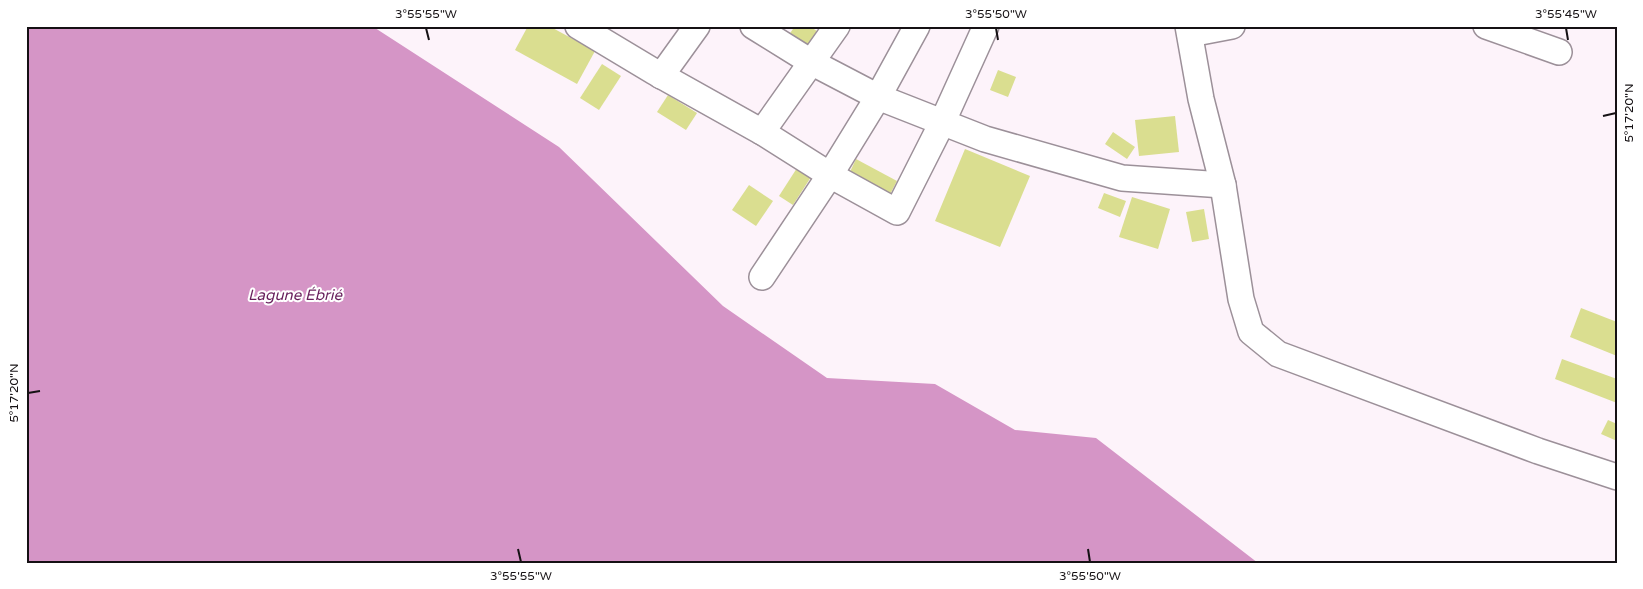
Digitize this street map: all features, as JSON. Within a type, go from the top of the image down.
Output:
[{"type":"street","points":[[578,26],[661,76],[762,132],[830,175],[897,212],[942,123],[986,26]]},
{"type":"street","points":[[661,76],[697,26]]},
{"type":"street","points":[[753,26],[811,62],[878,97],[985,140],[1122,178],[1223,186]]},
{"type":"street","points":[[762,132],[836,26]]},
{"type":"street","points":[[762,277],[830,175],[878,97],[917,26]]},
{"type":"street","points":[[1232,26],[1189,30],[1201,99],[1223,186],[1241,299],[1251,332],[1278,354],[1614,478]]},
{"type":"street","points":[[1486,26],[1559,52]]},
{"type":"water","name":"Lagune Ébrié","points":[[26,26],[372,26],[559,147],[723,306],[827,378],[935,384],[1015,430],[1096,438],[1258,563],[26,563]]},
{"type":"building","points":[[528,26],[549,26],[595,51],[577,84],[515,50]]},
{"type":"building","points":[[795,26],[809,26],[817,31],[804,51],[786,39]]},
{"type":"building","points":[[602,64],[621,76],[599,110],[580,98]]},
{"type":"building","points":[[998,70],[1016,77],[1008,97],[990,90]]},
{"type":"building","points":[[668,95],[697,113],[686,130],[657,112]]},
{"type":"building","points":[[1175,116],[1179,152],[1139,156],[1135,120]]},
{"type":"building","points":[[1113,132],[1135,147],[1127,159],[1105,144]]},
{"type":"building","points":[[965,149],[1030,176],[1000,247],[935,221]]},
{"type":"building","points":[[856,159],[897,181],[888,198],[848,176]]},
{"type":"building","points":[[797,168],[811,177],[793,205],[779,196]]},
{"type":"building","points":[[749,185],[773,201],[756,226],[732,210]]},
{"type":"building","points":[[1104,193],[1126,201],[1120,217],[1098,208]]},
{"type":"building","points":[[1132,197],[1170,209],[1158,249],[1119,237]]},
{"type":"building","points":[[1204,209],[1209,239],[1192,242],[1186,212]]},
{"type":"building","points":[[1581,308],[1617,322],[1617,356],[1570,337]]},
{"type":"building","points":[[1562,359],[1617,379],[1617,403],[1555,379]]},
{"type":"building","points":[[1608,420],[1617,424],[1617,441],[1601,434]]}]
